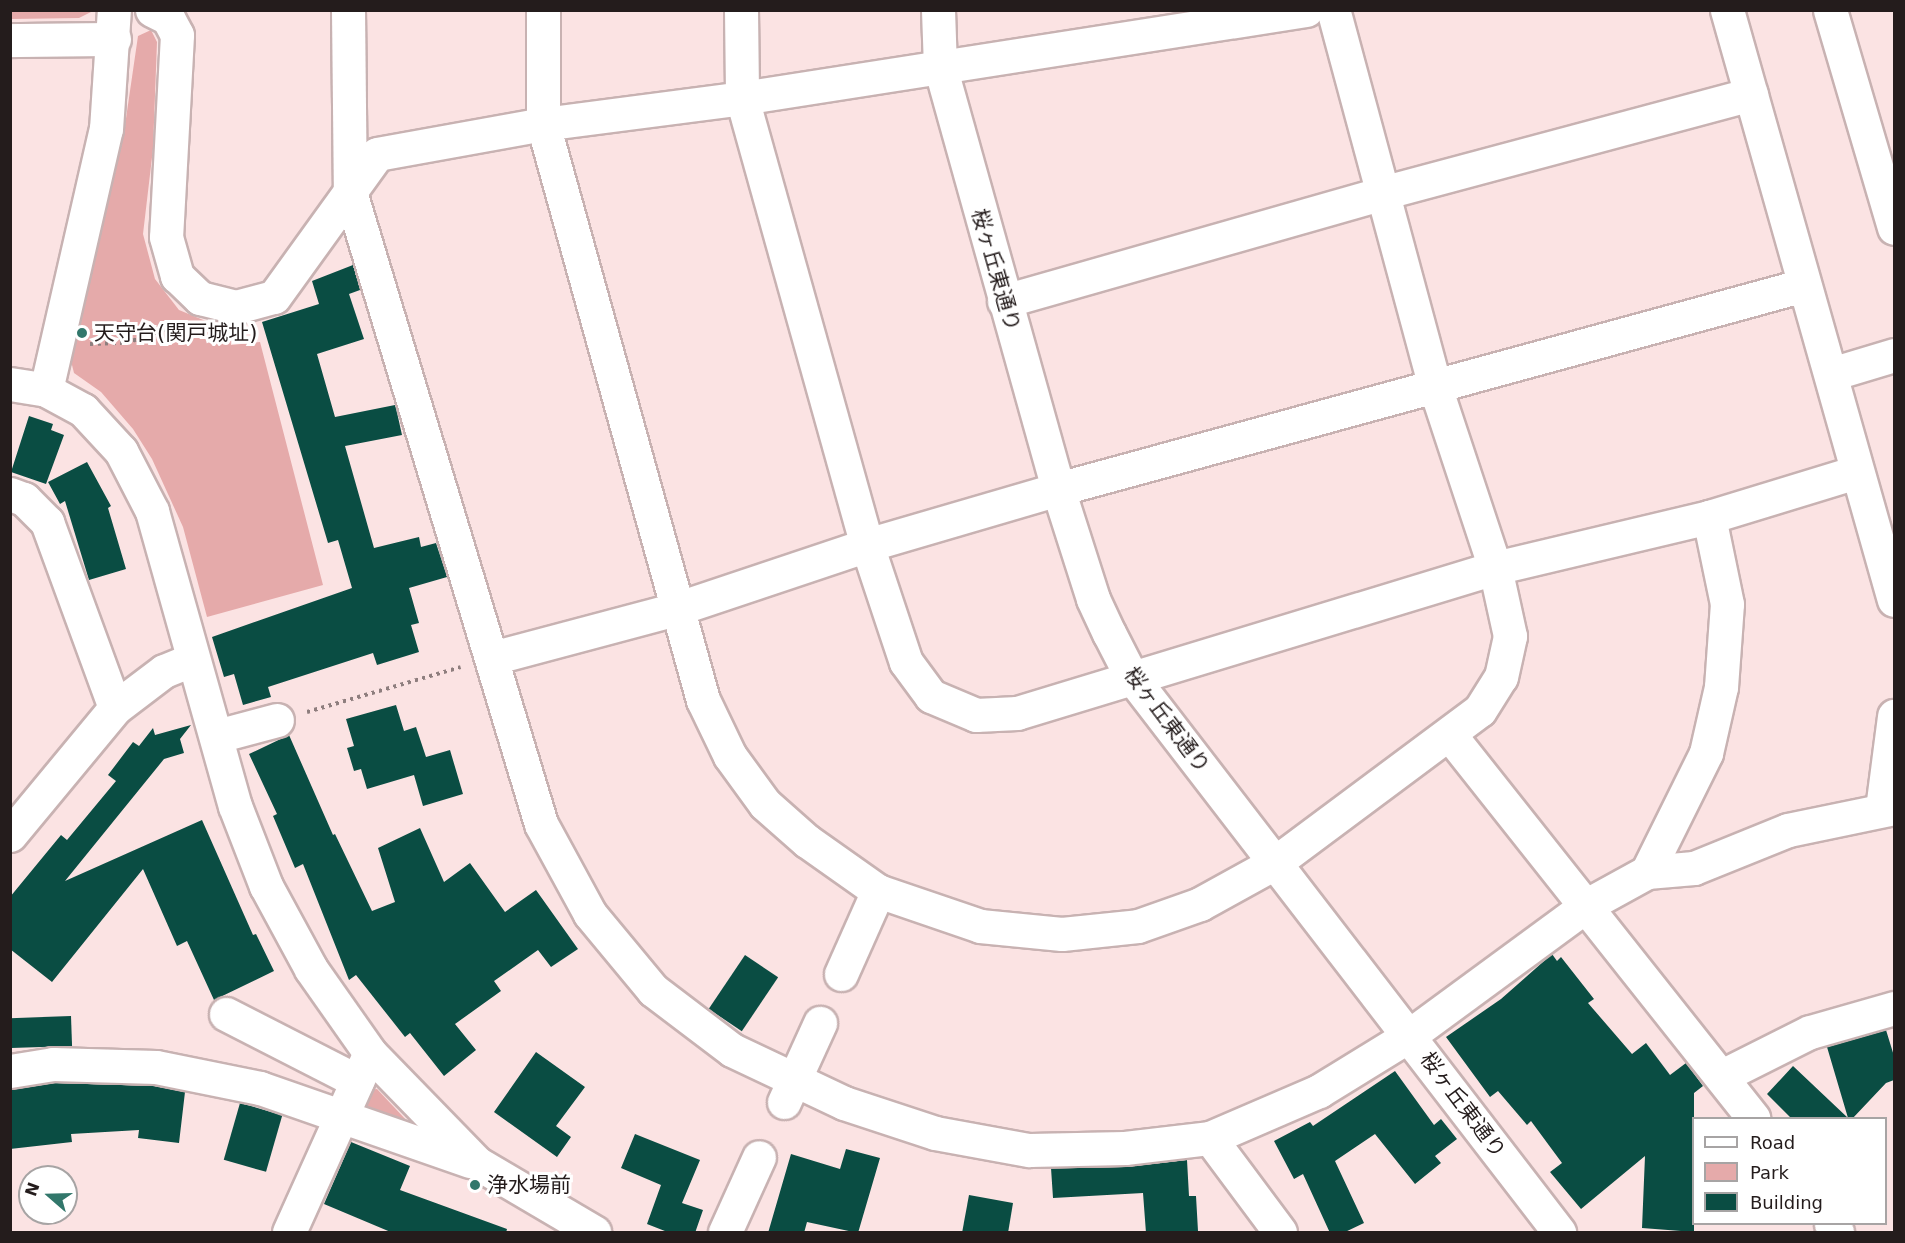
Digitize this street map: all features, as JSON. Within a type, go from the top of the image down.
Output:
[{"type":"street","points":[[152,10],[168,18],[177,34],[166,237],[177,276],[200,298],[236,307],[274,297],[376,154],[543,124],[742,98],[1306,10]]},
{"type":"street","points":[[348,10],[350,192],[541,824],[590,914],[653,990],[790,1091],[844,1103],[935,1133],[1029,1150],[1125,1148],[1210,1138],[1319,1092],[1410,1035],[1587,904],[1647,872],[1694,868],[1788,830],[1888,808],[1894,716]]},
{"type":"street","points":[[543,10],[543,124],[676,609],[703,700],[730,756],[765,804],[807,841],[878,891],[980,926],[1062,934],[1138,926],[1200,904],[1276,862],[1480,710],[1501,677],[1510,636],[1495,568],[1435,387],[1333,10]]},
{"type":"street","points":[[741,10],[742,98],[867,545],[906,662],[931,696],[976,715],[1017,713],[1131,676],[1495,568],[1709,517],[1856,472]]},
{"type":"street","name":"桜ヶ丘東通り","points":[[938,10],[940,66],[1058,489],[1093,599],[1131,676],[1410,1035],[1559,1233]]},
{"type":"street","points":[[1727,10],[1894,600]]},
{"type":"street","points":[[1830,10],[1892,207]]},
{"type":"street","points":[[10,39],[114,25],[106,129],[46,390]]},
{"type":"street","points":[[1004,301],[1382,193],[1751,94]]},
{"type":"street","points":[[492,658],[676,609],[867,545],[1058,489],[1804,285]]},
{"type":"street","points":[[1831,374],[1894,355]]},
{"type":"street","points":[[10,384],[46,390],[83,411],[121,451],[152,511],[235,806],[266,886],[364,1067]]},
{"type":"street","points":[[10,494],[24,499],[47,522],[115,708]]},
{"type":"street","points":[[1647,872],[1706,753],[1721,687],[1727,604],[1709,517]]},
{"type":"street","points":[[10,835],[115,708],[164,671],[193,659]]},
{"type":"street","points":[[217,736],[277,720]]},
{"type":"street","points":[[1449,734],[1587,904],[1752,1117]]},
{"type":"street","points":[[841,974],[878,891]]},
{"type":"street","points":[[1722,1076],[1810,1032],[1894,1008]]},
{"type":"street","points":[[226,1014],[364,1067],[477,1163],[594,1233]]},
{"type":"street","points":[[790,1091],[820,1023]]},
{"type":"street","points":[[10,1071],[53,1064],[156,1067],[260,1088],[477,1163]]},
{"type":"street","points":[[290,1233],[364,1067]]},
{"type":"street","points":[[1210,1138],[1280,1233]]},
{"type":"street","points":[[725,1233],[759,1157]]},
{"type":"path","points":[[80,344],[126,343],[204,316],[218,302]]},
{"type":"path","points":[[277,720],[492,658]]},
{"type":"green space","points":[[10,11],[93,11],[79,18],[11,19]]},
{"type":"green space","points":[[151,30],[157,42],[153,149],[143,234],[155,279],[179,310],[230,331],[231,345],[260,342],[323,585],[207,617],[183,527],[152,459],[133,429],[101,392],[74,373],[69,353],[124,132],[138,36]]},
{"type":"green space","points":[[377,1089],[408,1122],[363,1111],[367,1090]]},
{"type":"building","points":[[353,265],[360,290],[349,294],[364,339],[317,354],[335,417],[395,405],[402,435],[345,446],[374,548],[419,537],[421,547],[436,543],[447,577],[409,588],[419,623],[411,625],[419,652],[377,665],[373,653],[268,687],[271,697],[243,705],[234,674],[224,677],[212,637],[352,588],[338,540],[328,543],[262,322],[319,304],[312,281]]},
{"type":"building","points":[[29,416],[53,424],[51,430],[64,435],[46,484],[11,472]]},
{"type":"building","points":[[87,462],[111,506],[108,508],[126,569],[89,580],[65,501],[60,504],[48,482]]},
{"type":"building","points":[[396,705],[404,731],[416,727],[426,757],[450,750],[463,794],[423,806],[414,775],[367,789],[361,769],[354,771],[347,748],[354,746],[346,719]]},
{"type":"building","points":[[191,725],[180,739],[184,753],[164,759],[65,881],[202,820],[253,935],[256,934],[274,971],[214,1000],[187,941],[177,946],[143,869],[52,982],[10,949],[10,897],[61,835],[67,840],[116,781],[108,775],[133,742],[139,746],[153,728],[155,735]]},
{"type":"building","points":[[289,735],[333,835],[335,834],[372,911],[395,902],[378,848],[420,828],[444,882],[470,863],[505,912],[536,890],[578,949],[551,967],[538,950],[494,981],[501,991],[455,1024],[476,1050],[444,1076],[410,1033],[405,1037],[356,975],[349,980],[303,864],[295,868],[273,816],[277,814],[249,754]]},
{"type":"building","points":[[1552,954],[1557,961],[1561,957],[1594,999],[1588,1003],[1632,1054],[1646,1043],[1670,1075],[1686,1063],[1703,1086],[1694,1093],[1694,1117],[1692,1117],[1692,1225],[1694,1225],[1694,1232],[1642,1228],[1645,1156],[1581,1209],[1550,1172],[1562,1163],[1531,1121],[1527,1125],[1498,1091],[1490,1097],[1446,1037],[1501,999]]},
{"type":"building","points":[[745,955],[778,977],[742,1031],[709,1009]]},
{"type":"building","points":[[71,1016],[72,1046],[11,1048],[10,1018]]},
{"type":"building","points":[[1886,1030],[1894,1056],[1894,1080],[1886,1083],[1854,1117],[1848,1117],[1827,1047]]},
{"type":"building","points":[[536,1052],[585,1087],[556,1126],[571,1137],[557,1157],[494,1112]]},
{"type":"building","points":[[1793,1066],[1847,1117],[1790,1117],[1767,1094]]},
{"type":"building","points":[[1395,1071],[1434,1125],[1441,1119],[1457,1139],[1435,1156],[1441,1163],[1415,1184],[1375,1134],[1335,1161],[1364,1223],[1343,1233],[1330,1233],[1303,1174],[1294,1179],[1274,1141],[1310,1122],[1313,1126]]},
{"type":"building","points":[[54,1083],[154,1086],[185,1092],[179,1143],[138,1138],[139,1130],[71,1134],[72,1142],[10,1149],[10,1089]]},
{"type":"building","points":[[240,1103],[282,1115],[266,1172],[224,1160]]},
{"type":"building","points":[[635,1134],[700,1160],[682,1203],[703,1210],[695,1233],[670,1233],[647,1224],[661,1185],[621,1168]]},
{"type":"building","points":[[351,1142],[410,1166],[400,1190],[507,1229],[506,1233],[393,1233],[324,1204]]},
{"type":"building","points":[[846,1149],[880,1158],[858,1233],[807,1222],[804,1233],[768,1233],[791,1154],[840,1169]]},
{"type":"building","points":[[1187,1160],[1189,1196],[1196,1196],[1198,1231],[1146,1233],[1143,1193],[1053,1198],[1051,1168],[1125,1167]]},
{"type":"building","points":[[969,1195],[1013,1203],[1008,1233],[962,1233]]},
{"type":"place","name":"天守台(関戸城址)","points":[[82,333]]},
{"type":"place","name":"浄水場前","points":[[475,1185]]}]
